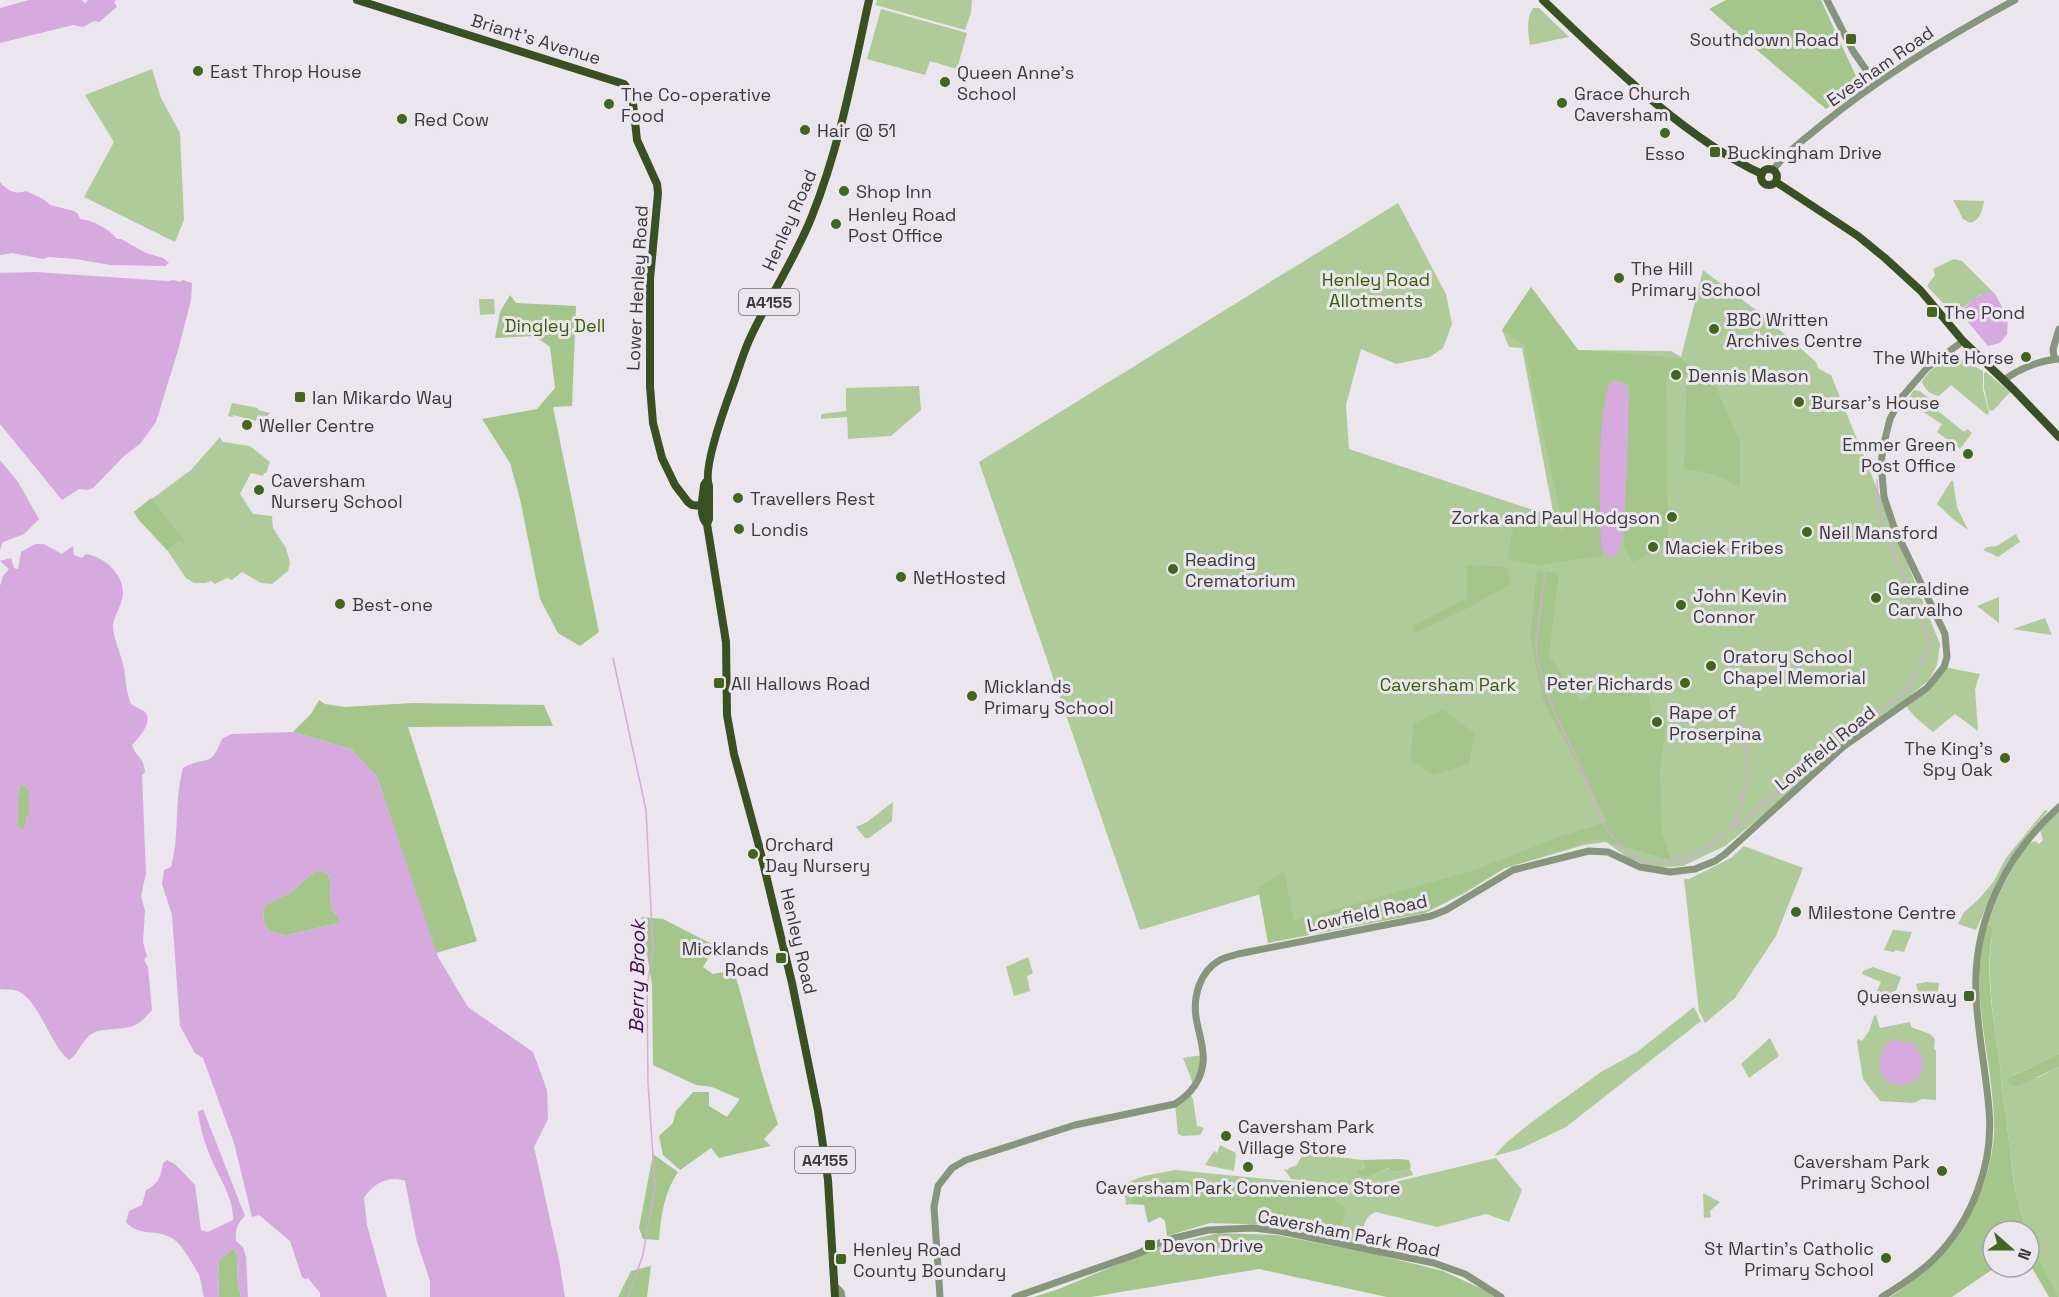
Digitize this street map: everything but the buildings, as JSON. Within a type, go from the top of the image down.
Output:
[{"type":"main road","name":"Briant's Avenue","points":[[357,0],[624,84],[632,94]]},
{"type":"main road","name":"Henley Road","points":[[835,1297],[828,1180],[809,1063],[759,846],[734,754],[727,715],[726,642],[707,524],[709,519],[704,485],[707,481],[724,408],[751,335],[804,235],[828,173],[846,107],[869,0]]},
{"type":"main road","points":[[1543,0],[1656,103],[1730,157],[1762,174]]},
{"type":"main road","name":"Lower Henley Road","points":[[632,94],[637,140],[657,184],[658,193],[650,279],[650,387],[653,423],[668,472],[684,497],[705,502]]},
{"type":"main road","points":[[1766,170],[1773,170],[1778,177],[1771,185],[1762,181],[1762,174],[1766,170]]},
{"type":"main road","points":[[1776,182],[1871,246],[1921,291],[1963,341],[2059,438]]},
{"type":"street","name":"Evesham Road","points":[[1773,170],[1794,148],[1876,84],[1956,32],[2015,0]]},
{"type":"street","points":[[1827,1],[1853,51],[1876,84]]},
{"type":"street","points":[[2004,380],[2023,369],[2057,359],[2053,349],[2059,329]]},
{"type":"street","name":"Lowfield Road","points":[[940,1297],[933,1207],[938,1186],[947,1173],[966,1160],[1020,1142],[1075,1125],[1164,1107],[1184,1098],[1198,1081],[1203,1063],[1196,1016],[1197,995],[1204,975],[1220,959],[1431,916],[1446,910],[1513,870],[1589,851],[1608,852],[1640,867],[1658,872],[1683,871],[1705,865],[1725,854],[1844,747],[1927,688],[1944,667],[1947,657],[1945,634],[1894,527],[1884,497],[1882,480],[1884,443],[1890,419],[1901,398],[1927,368],[1963,341]]},
{"type":"street","points":[[1882,1297],[1918,1273],[1934,1259],[1950,1241],[1978,1190],[1990,1135],[1990,1112],[1976,990],[1976,969],[1983,931],[1992,902],[2011,861],[2032,833],[2059,807]]},
{"type":"street","name":"Caversham Park Road","points":[[1015,1297],[1137,1254],[1166,1240],[1208,1230],[1253,1228],[1280,1231],[1434,1263],[1465,1274],[1501,1297]]},
{"type":"street","points":[[835,1286],[841,1292],[842,1297]]},
{"type":"green space","points":[[877,0],[972,0],[971,13],[965,30],[876,5]]},
{"type":"green space","points":[[1726,0],[1821,0],[1860,85],[1826,109],[1709,9]]},
{"type":"green space","points":[[1533,8],[1539,8],[1569,37],[1530,45],[1528,21]]},
{"type":"green space","points":[[881,9],[967,33],[957,69],[930,61],[925,75],[867,59]]},
{"type":"green space","points":[[152,69],[161,98],[180,133],[184,220],[175,242],[84,197],[114,142],[85,95]]},
{"type":"green space","points":[[1953,200],[1984,201],[1979,217],[1971,223],[1963,219]]},
{"type":"green space","name":"Caversham Park","points":[[1398,203],[1446,294],[1452,324],[1443,348],[1430,357],[1396,364],[1361,349],[1346,405],[1349,449],[1554,517],[1522,348],[1509,347],[1502,330],[1531,287],[1578,350],[1671,351],[1681,357],[1703,270],[1764,316],[1816,362],[1819,369],[1831,375],[1940,644],[1937,665],[1928,681],[1725,846],[1683,866],[1655,868],[1628,858],[1606,842],[1584,845],[1505,868],[1465,893],[1425,913],[1283,936],[1278,889],[1140,930],[979,462]]},
{"type":"green space","points":[[1954,259],[1962,261],[1995,294],[1983,294],[1968,304],[1956,317],[1927,286],[1935,275],[1933,269]]},
{"type":"green space","points":[[1531,287],[1578,350],[1681,358],[1716,387],[1740,443],[1740,488],[1714,475],[1684,469],[1687,377],[1676,368],[1666,379],[1668,545],[1633,562],[1624,548],[1629,385],[1615,379],[1609,384],[1602,556],[1539,565],[1507,559],[1515,519],[1564,530],[1524,345],[1502,330]]},
{"type":"green space","name":"Dingley Dell","points":[[510,295],[516,303],[576,306],[572,406],[553,407],[599,632],[580,646],[558,633],[540,599],[520,499],[510,463],[482,419],[537,409],[555,388],[550,347],[535,336],[495,338],[500,312]]},
{"type":"green space","points":[[479,299],[494,299],[495,314],[480,315]]},
{"type":"green space","points":[[1950,357],[1961,359],[1983,371],[1983,390],[1989,412],[1987,415],[1951,385],[1939,396],[1924,387],[1922,381],[1931,370]]},
{"type":"green space","points":[[1986,372],[2010,392],[1993,411],[1989,410],[1984,388],[1984,373]]},
{"type":"green space","points":[[919,386],[921,410],[891,436],[848,439],[847,417],[821,419],[821,414],[846,411],[846,388]]},
{"type":"green space","points":[[1914,390],[1920,391],[1940,407],[1938,411],[1964,432],[1967,429],[1972,433],[1960,449],[1937,432],[1942,424],[1906,401]]},
{"type":"green space","points":[[232,403],[270,413],[263,421],[263,416],[258,415],[256,421],[233,415],[233,417],[228,416]]},
{"type":"green space","points":[[220,437],[223,442],[250,446],[270,462],[263,476],[251,473],[240,494],[253,514],[272,516],[273,528],[286,548],[290,563],[288,571],[272,584],[261,583],[242,572],[232,580],[227,578],[215,584],[211,581],[194,583],[186,578],[167,550],[134,512],[191,470]]},
{"type":"green space","points":[[1953,481],[1957,507],[1968,530],[1937,504]]},
{"type":"green space","points":[[151,498],[186,541],[183,543],[179,541],[167,550],[139,520],[134,512]]},
{"type":"green space","points":[[2016,534],[2020,542],[1998,557],[1983,550],[1997,546]]},
{"type":"green space","points":[[1467,565],[1507,567],[1511,584],[1470,607],[1415,633],[1413,626],[1467,598]]},
{"type":"green space","points":[[1537,571],[1559,573],[1549,656],[1581,702],[1598,688],[1648,694],[1652,715],[1666,725],[1660,770],[1662,833],[1671,860],[1598,839],[1505,868],[1425,913],[1268,943],[1258,888],[1284,871],[1294,921],[1475,870],[1561,836],[1608,822],[1543,700],[1530,636]]},
{"type":"green space","points":[[1999,597],[1999,623],[1977,606]]},
{"type":"green space","points":[[2045,618],[2052,635],[2013,629]]},
{"type":"green space","points":[[1944,667],[1980,674],[1975,689],[1978,731],[1955,714],[1933,732],[1905,705],[1927,688]]},
{"type":"green space","points":[[319,700],[325,704],[345,707],[413,703],[544,705],[553,726],[408,727],[477,941],[436,953],[377,777],[351,749],[293,732],[311,714]]},
{"type":"green space","points":[[1443,710],[1474,733],[1469,764],[1433,775],[1410,759],[1414,723]]},
{"type":"green space","points":[[21,783],[29,790],[29,817],[25,816],[27,821],[23,831],[17,825]]},
{"type":"green space","points":[[893,802],[892,821],[869,838],[865,838],[856,827],[867,822]]},
{"type":"green space","points":[[2045,810],[2048,811],[2030,831],[2001,874],[1976,930],[1958,924],[1964,912],[1994,881],[2006,858]]},
{"type":"green space","points":[[2059,812],[2059,1054],[2012,1075],[2037,1078],[2059,1067],[2059,1297],[2041,1265],[2041,1219],[2023,1219],[2014,1186],[1991,998],[1990,964],[1993,930],[1987,926],[2000,893],[2029,843],[2036,841],[2039,844],[2043,840],[2040,830]]},
{"type":"green space","points":[[1744,846],[1803,868],[1776,936],[1735,998],[1705,1023],[1699,1011],[1684,879],[1689,879],[1731,858]]},
{"type":"green space","points":[[314,872],[327,873],[330,879],[331,909],[338,916],[338,923],[288,935],[270,931],[264,918],[265,905],[291,892]]},
{"type":"green space","points":[[641,917],[663,919],[716,946],[703,967],[713,974],[734,970],[778,1124],[764,1139],[771,1146],[719,1158],[711,1148],[680,1170],[663,1155],[659,1136],[673,1123],[676,1111],[693,1092],[709,1092],[709,1106],[727,1117],[740,1099],[712,1087],[696,1085],[653,1065],[652,985]]},
{"type":"green space","points":[[1987,926],[1990,926],[1993,930],[1989,964],[1990,981],[2002,1097],[2014,1186],[2023,1219],[1981,1219],[1981,1277],[1952,1297],[1890,1297],[1911,1283],[1947,1248],[1962,1228],[1984,1184],[1994,1134],[1994,1112],[1980,1001],[1980,964]]},
{"type":"green space","points":[[1893,930],[1912,932],[1904,952],[1884,950]]},
{"type":"green space","points":[[1028,957],[1033,973],[1027,976],[1030,991],[1014,996],[1006,967]]},
{"type":"green space","points":[[1873,967],[1901,977],[1896,991],[1876,1001],[1873,1000],[1881,982],[1862,974],[1863,971]]},
{"type":"green space","points":[[1939,983],[1941,1004],[1920,997],[1916,984]]},
{"type":"green space","points":[[1694,1007],[1701,1021],[1566,1127],[1520,1149],[1494,1156],[1529,1124],[1601,1072],[1637,1052]]},
{"type":"green space","points":[[1876,1015],[1880,1028],[1910,1022],[1911,1027],[1930,1034],[1935,1039],[1936,1100],[1922,1099],[1914,1103],[1880,1101],[1863,1079],[1857,1042],[1858,1039],[1862,1041]]},
{"type":"green space","points":[[1770,1038],[1779,1056],[1749,1078],[1741,1064]]},
{"type":"green space","points":[[2059,1054],[2059,1067],[2018,1086],[2010,1085],[2007,1080],[2014,1075]]},
{"type":"green space","points":[[1203,1055],[1194,1086],[1183,1058]]},
{"type":"green space","points":[[1189,1093],[1193,1099],[1197,1126],[1204,1128],[1200,1135],[1182,1136],[1178,1134],[1175,1104]]},
{"type":"green space","points":[[1220,1145],[1236,1153],[1234,1171],[1205,1165],[1214,1151],[1217,1153]]},
{"type":"green space","points":[[1303,1153],[1363,1160],[1365,1170],[1361,1170],[1373,1175],[1389,1168],[1396,1172],[1410,1169],[1413,1175],[1374,1185],[1355,1186],[1291,1179],[1284,1169],[1288,1170],[1297,1165]]},
{"type":"green space","points":[[653,1154],[678,1172],[669,1188],[664,1205],[659,1240],[643,1239],[639,1228]]},
{"type":"green space","points":[[1496,1158],[1522,1190],[1509,1222],[1486,1214],[1437,1227],[1376,1212],[1366,1220],[1358,1240],[1352,1242],[1331,1237],[1339,1232],[1328,1195],[1316,1196],[1303,1192],[1237,1186],[1223,1181],[1208,1186],[1161,1180],[1143,1182],[1134,1187],[1130,1204],[1126,1205],[1124,1188],[1126,1183],[1144,1176],[1175,1170],[1361,1188],[1374,1187]]},
{"type":"green space","points":[[1363,1160],[1409,1160],[1410,1169],[1396,1172],[1388,1168],[1365,1176],[1358,1174],[1357,1171],[1365,1169]]},
{"type":"green space","points":[[1161,1180],[1190,1180],[1196,1186],[1282,1187],[1316,1196],[1328,1195],[1345,1208],[1344,1217],[1342,1225],[1331,1237],[1272,1225],[1210,1223],[1167,1236],[1165,1221],[1160,1217],[1148,1223],[1144,1205],[1130,1204],[1134,1187]]},
{"type":"green space","points":[[1703,1193],[1720,1202],[1710,1211],[1711,1217],[1704,1218]]},
{"type":"green space","points":[[1218,1233],[1276,1235],[1375,1254],[1443,1271],[1494,1297],[1387,1297],[1259,1269],[1091,1297],[1034,1297],[1059,1289],[1154,1249]]},
{"type":"green space","points":[[232,1249],[235,1250],[238,1258],[237,1276],[241,1297],[219,1297],[219,1260]]},
{"type":"green space","points":[[2041,1264],[2059,1297],[2049,1297],[2039,1279],[2041,1279]]},
{"type":"green space","points":[[651,1266],[647,1297],[618,1297],[631,1271]]},
{"type":"shaded area","points":[[29,0],[82,0],[85,4],[88,0],[116,0],[114,2],[117,7],[99,22],[94,21],[83,27],[73,25],[0,43],[0,8]]},
{"type":"shaded area","points":[[0,182],[12,191],[26,191],[50,205],[74,211],[80,219],[90,221],[110,232],[117,239],[146,253],[163,258],[169,263],[165,266],[110,265],[76,259],[49,257],[43,259],[12,253],[0,255]]},
{"type":"shaded area","points":[[35,272],[180,282],[183,280],[192,283],[191,300],[179,347],[156,422],[140,444],[125,455],[93,488],[79,489],[62,500],[0,424],[0,273]]},
{"type":"shaded area","points":[[1988,292],[1995,294],[2008,318],[2007,334],[2000,343],[1988,346],[1963,316],[1963,310],[1973,299]]},
{"type":"shaded area","points":[[1623,383],[1627,387],[1628,437],[1621,545],[1620,550],[1610,558],[1604,554],[1601,546],[1600,443],[1609,384]]},
{"type":"shaded area","points":[[0,460],[18,482],[39,519],[24,534],[3,542],[0,550]]},
{"type":"shaded area","points":[[35,544],[44,544],[62,554],[73,546],[74,555],[82,558],[86,554],[94,556],[114,570],[122,584],[123,592],[113,627],[124,668],[127,691],[131,704],[144,711],[148,720],[144,730],[132,745],[143,762],[145,772],[142,775],[146,873],[141,896],[145,911],[143,942],[147,956],[144,960],[148,967],[152,1010],[137,1024],[90,1035],[69,1060],[55,1043],[30,1001],[14,990],[0,989],[0,586],[3,576],[9,569],[0,561],[11,558],[14,568],[18,569],[21,552]],"holes":[[[21,783],[29,790],[29,817],[24,815],[27,821],[23,831],[17,824]]]},
{"type":"shaded area","points":[[293,732],[351,749],[377,777],[438,957],[468,1007],[533,1052],[547,1090],[548,1119],[534,1147],[565,1297],[430,1297],[430,1281],[417,1242],[405,1181],[399,1179],[387,1180],[376,1185],[364,1198],[367,1225],[387,1297],[320,1297],[320,1293],[308,1278],[302,1277],[290,1241],[259,1215],[252,1217],[234,1143],[203,1058],[195,1053],[180,1026],[172,915],[162,884],[164,870],[171,867],[174,855],[183,768],[210,758],[218,749],[222,739],[231,734]],"holes":[[[314,872],[327,873],[330,879],[331,909],[338,916],[338,923],[288,935],[281,935],[267,928],[264,918],[265,905],[291,892]]]},
{"type":"shaded area","points":[[1893,1040],[1912,1043],[1922,1058],[1923,1070],[1917,1079],[1908,1084],[1897,1085],[1887,1081],[1881,1073],[1881,1053]]},
{"type":"shaded area","points":[[203,1109],[245,1216],[238,1224],[236,1241],[243,1247],[246,1256],[248,1297],[241,1297],[237,1276],[238,1258],[235,1250],[232,1249],[219,1260],[219,1297],[204,1297],[199,1275],[177,1242],[171,1237],[137,1230],[126,1222],[129,1211],[142,1205],[146,1190],[157,1182],[163,1163],[167,1160],[176,1165],[195,1185],[201,1230],[208,1232],[233,1220],[229,1196],[201,1130],[198,1112]]},
{"type":"waterway","points":[[1877,480],[1879,516],[1930,640],[1925,658],[1917,667]]},
{"type":"waterway","points":[[1545,573],[1536,645],[1542,679],[1600,816],[1618,844],[1632,855],[1650,862],[1670,862],[1690,857],[1720,838],[1732,826],[1740,809],[1745,785]]},
{"type":"waterway","name":"Berry Brook","points":[[613,658],[646,810],[653,949],[647,987],[648,1083],[655,1186],[643,1255],[628,1297]]},
{"type":"waterway","points":[[1734,827],[1907,690],[1914,679],[1914,673]]},
{"type":"waterway","points":[[1735,706],[1743,733],[1745,781]]},
{"type":"place","name":"Southdown Road","points":[[1851,39]]},
{"type":"place","name":"East Throp House","points":[[198,71]]},
{"type":"place","name":"Queen Anne's School","points":[[945,82]]},
{"type":"place","name":"Grace Church Caversham","points":[[1562,103]]},
{"type":"place","name":"The Co-operative Food","points":[[609,104]]},
{"type":"place","name":"Red Cow","points":[[402,119]]},
{"type":"place","name":"Hair @ 51","points":[[805,130]]},
{"type":"place","name":"Esso","points":[[1665,133]]},
{"type":"place","name":"Buckingham Drive","points":[[1715,152]]},
{"type":"place","name":"Shop Inn","points":[[844,191]]},
{"type":"place","name":"Henley Road Post Office","points":[[836,224]]},
{"type":"place","name":"The Hill Primary School","points":[[1619,278]]},
{"type":"place","name":"The Pond","points":[[1932,312]]},
{"type":"place","name":"BBC Written Archives Centre","points":[[1714,329]]},
{"type":"place","name":"The White Horse","points":[[2026,357]]},
{"type":"place","name":"Dennis Mason","points":[[1676,375]]},
{"type":"place","name":"Ian Mikardo Way","points":[[300,397]]},
{"type":"place","name":"Bursar's House","points":[[1799,402]]},
{"type":"place","name":"Weller Centre","points":[[247,425]]},
{"type":"place","name":"Emmer Green Post Office","points":[[1968,454]]},
{"type":"place","name":"Caversham Nursery School","points":[[259,490]]},
{"type":"place","name":"Travellers Rest","points":[[738,498]]},
{"type":"place","name":"Zorka and Paul Hodgson","points":[[1672,517]]},
{"type":"place","name":"Londis","points":[[739,529]]},
{"type":"place","name":"Neil Mansford","points":[[1807,532]]},
{"type":"place","name":"Maciek Fribes","points":[[1653,547]]},
{"type":"place","name":"Reading Crematorium","points":[[1173,569]]},
{"type":"place","name":"NetHosted","points":[[901,577]]},
{"type":"place","name":"Geraldine Carvalho","points":[[1876,598]]},
{"type":"place","name":"Best-one","points":[[340,604]]},
{"type":"place","name":"John Kevin Connor","points":[[1681,605]]},
{"type":"place","name":"Oratory School Chapel Memorial","points":[[1711,666]]},
{"type":"place","name":"All Hallows Road","points":[[719,683]]},
{"type":"place","name":"Peter Richards","points":[[1685,683]]},
{"type":"place","name":"Micklands Primary School","points":[[972,696]]},
{"type":"place","name":"Rape of Proserpina","points":[[1657,722]]},
{"type":"place","name":"The King's Spy Oak","points":[[2005,758]]},
{"type":"place","name":"Orchard Day Nursery","points":[[753,854]]},
{"type":"place","name":"Milestone Centre","points":[[1796,912]]},
{"type":"place","name":"Micklands Road","points":[[781,958]]},
{"type":"place","name":"Queensway","points":[[1969,996]]},
{"type":"place","name":"Caversham Park Village Store","points":[[1226,1136]]},
{"type":"place","name":"Caversham Park Convenience Store","points":[[1248,1167]]},
{"type":"place","name":"Caversham Park Primary School","points":[[1942,1171]]},
{"type":"place","name":"Devon Drive","points":[[1150,1245]]},
{"type":"place","name":"St Martin's Catholic Primary School","points":[[1886,1258]]},
{"type":"place","name":"Henley Road County Boundary","points":[[841,1259]]},
{"type":"park label","name":"Henley Road Allotments","points":[[1376,289]]}]
